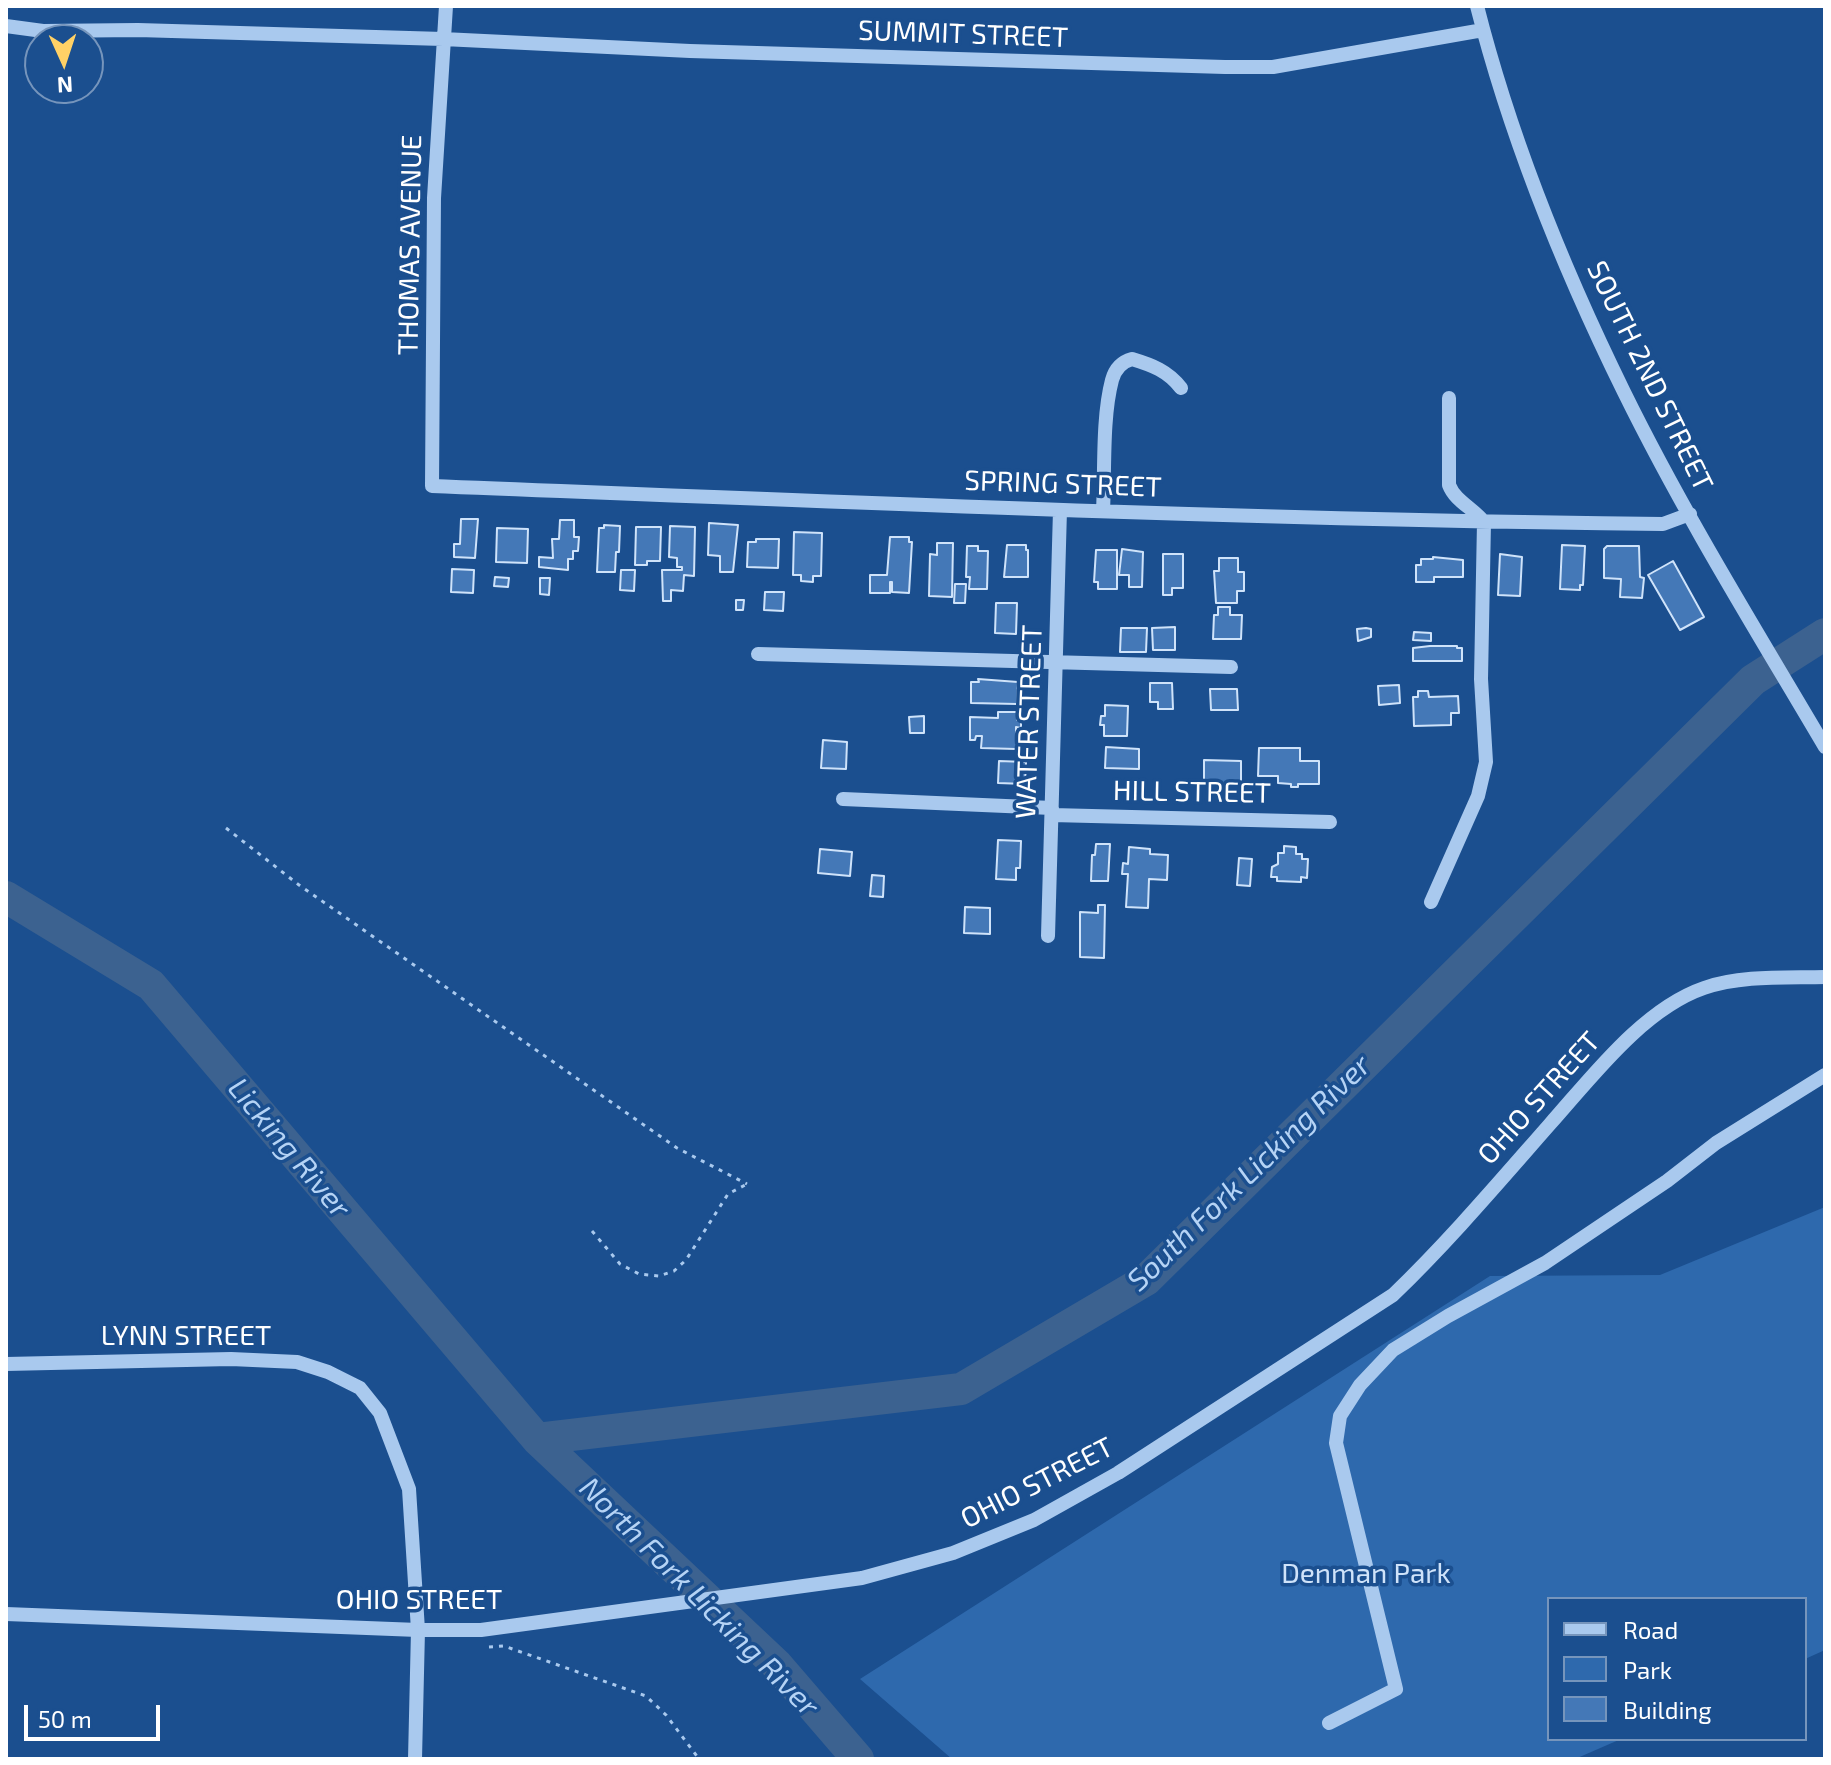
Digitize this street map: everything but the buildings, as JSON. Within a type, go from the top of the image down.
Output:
[{"type":"street","name":"THOMAS AVENUE","points":[[432,486],[434,198],[446,6]]},
{"type":"street","name":"SOUTH 2ND STREET","points":[[1477,6],[1515,127],[1562,256],[1625,394],[1731,587],[1825,747]]},
{"type":"street","name":"SUMMIT STREET","points":[[6,26],[43,31],[138,30],[443,39],[1148,67],[1273,67],[1483,30]]},
{"type":"street","points":[[1103,511],[1108,407],[1112,381],[1119,365],[1132,359],[1142,362],[1167,373],[1181,388]]},
{"type":"street","points":[[1431,902],[1478,796],[1486,762],[1481,679],[1484,522],[1452,493],[1449,485],[1449,398]]},
{"type":"street","name":"SPRING STREET","points":[[432,486],[1060,510],[1484,522],[1663,524],[1690,514]]},
{"type":"street","name":"WATER STREET","points":[[1048,936],[1060,510]]},
{"type":"street","points":[[758,654],[1231,667]]},
{"type":"street","name":"HILL STREET","points":[[843,799],[1330,822]]},
{"type":"street","name":"OHIO STREET","points":[[6,1614],[481,1630],[862,1578],[953,1553],[1034,1520],[1118,1473],[1393,1295],[1428,1261],[1610,1057],[1666,1006],[1705,987],[1752,979],[1825,977]]},
{"type":"street","points":[[1329,1723],[1396,1689],[1336,1443],[1340,1416],[1360,1385],[1393,1350],[1545,1263],[1667,1181],[1716,1143],[1825,1075]]},
{"type":"street","name":"LYNN STREET","points":[[6,1364],[231,1359],[297,1362],[328,1372],[360,1388],[380,1413],[409,1489],[418,1630]]},
{"type":"street","points":[[415,1759],[418,1630]]},
{"type":"path","points":[[226,828],[299,885],[677,1148],[747,1184],[728,1194],[686,1260],[674,1271],[659,1276],[639,1274],[620,1264],[592,1231]]},
{"type":"path","points":[[478,1647],[504,1646],[646,1696],[666,1715],[699,1759]]},
{"type":"green space","name":"Denman Park","points":[[1825,1207],[1825,1650],[1807,1658],[1807,1597],[1547,1597],[1547,1741],[1616,1741],[1575,1759],[952,1759],[860,1679],[1490,1276],[1660,1275]]},
{"type":"waterway","name":"South Fork Licking River","points":[[537,1439],[961,1389],[1146,1280],[1753,680],[1825,634]]},
{"type":"waterway","name":"Licking River","points":[[6,897],[151,985],[537,1439],[777,1665],[858,1759]]},
{"type":"water label","name":"North Fork Licking River","points":[[699,1597]]}]
